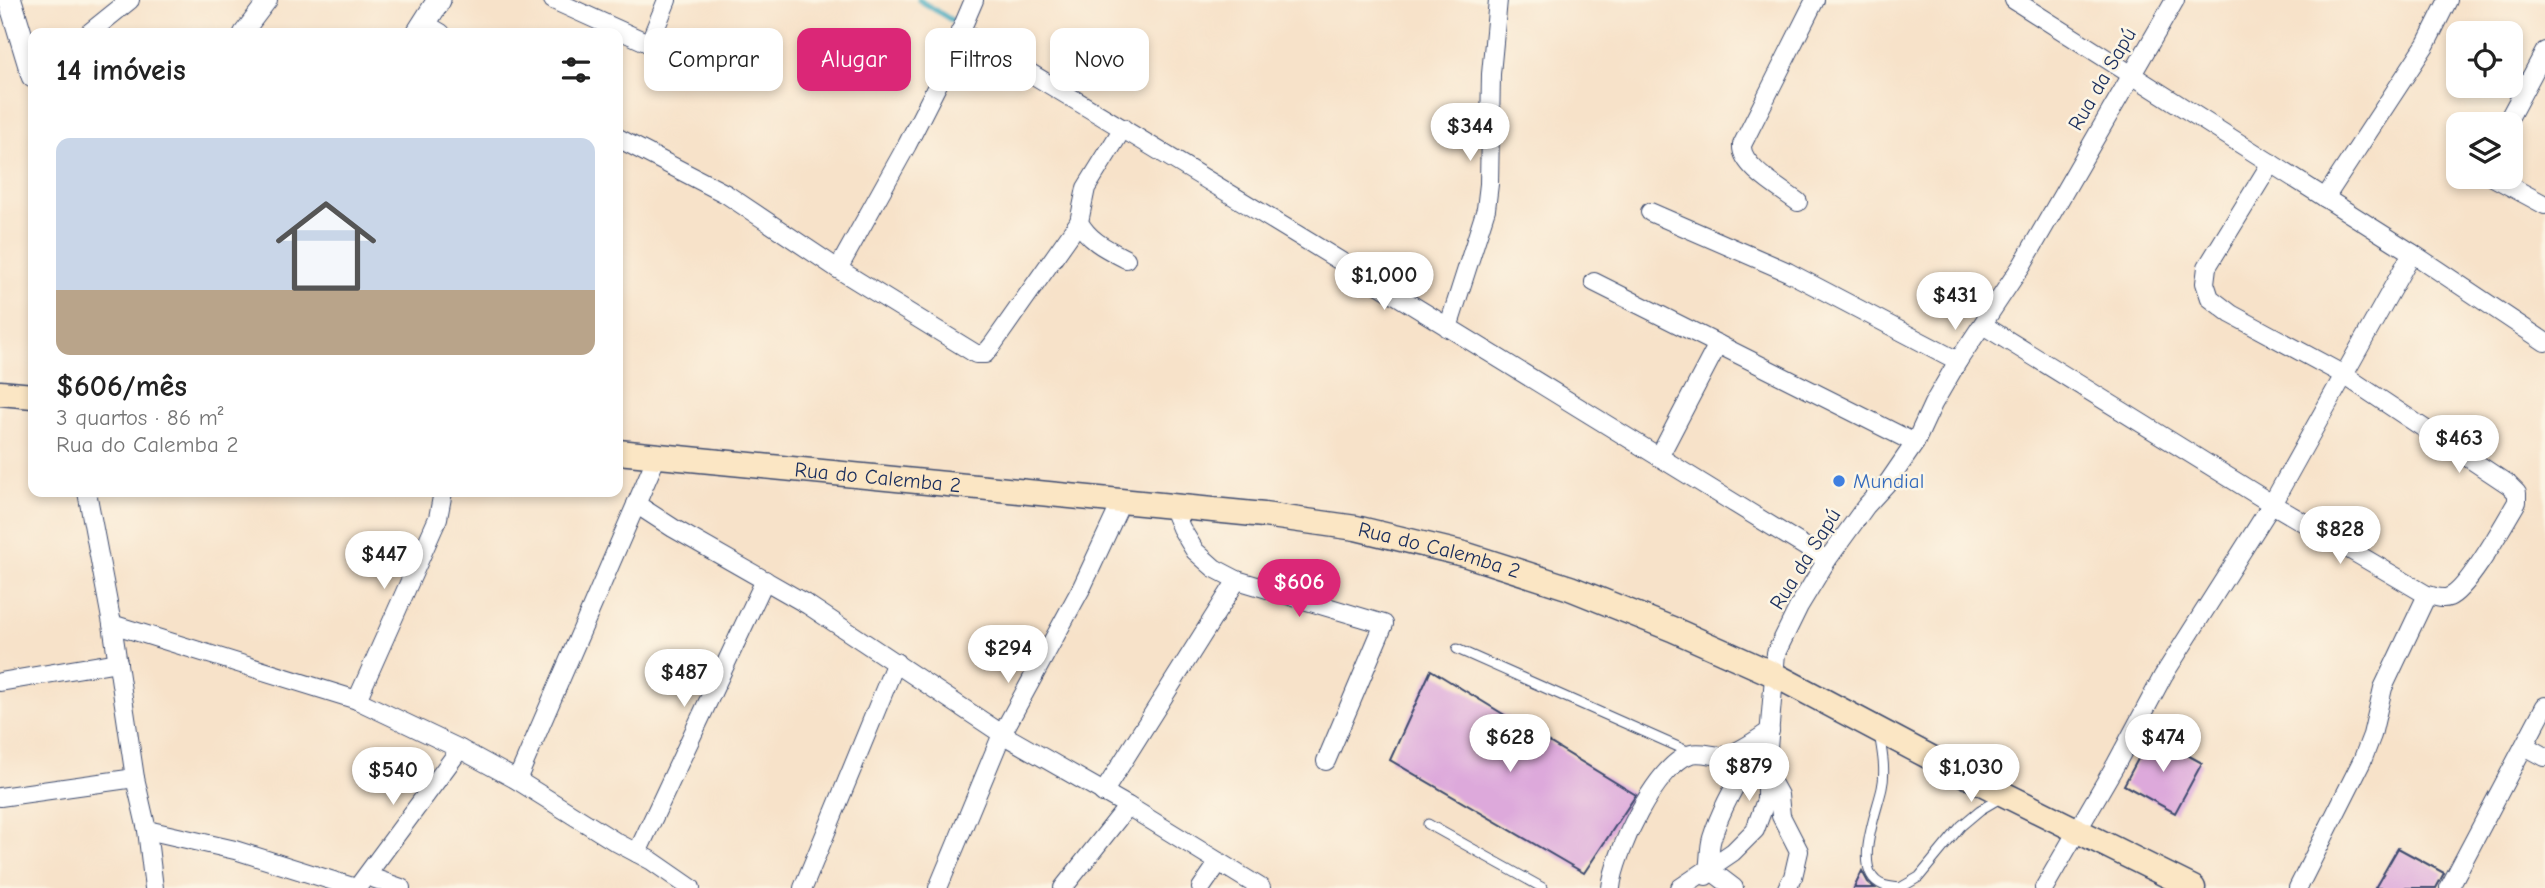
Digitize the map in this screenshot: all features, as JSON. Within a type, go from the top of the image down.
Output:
[{"type":"main road","points":[[0,393],[28,396]]},
{"type":"main road","name":"Rua do Calemba 2","points":[[623,453],[1264,515],[1356,528],[1464,554],[1570,588],[1773,674],[1879,732],[2193,888]]},
{"type":"street","points":[[10,0],[28,59]]},
{"type":"street","points":[[95,28],[130,0]]},
{"type":"street","points":[[247,28],[268,0]]},
{"type":"street","points":[[429,28],[439,0]]},
{"type":"street","points":[[553,0],[614,28]]},
{"type":"street","points":[[656,28],[667,0]]},
{"type":"street","points":[[961,28],[974,0]]},
{"type":"street","points":[[1448,328],[1486,209],[1491,74],[1498,0]]},
{"type":"street","points":[[1798,202],[1747,163],[1741,152],[1742,145],[1815,0]]},
{"type":"street","points":[[2014,0],[2412,253],[2545,341]]},
{"type":"street","name":"Rua da Sapú","points":[[1680,888],[1733,852],[1755,830],[1766,800],[1776,653],[1827,559],[1866,506],[1889,481],[1915,443],[1933,404],[2022,265],[2175,0]]},
{"type":"street","points":[[2325,198],[2426,44],[2448,0]]},
{"type":"street","points":[[623,32],[644,42]]},
{"type":"street","points":[[2512,112],[2545,51]]},
{"type":"street","points":[[1036,76],[1827,559]]},
{"type":"street","points":[[838,269],[908,145],[935,91]]},
{"type":"street","points":[[623,141],[726,194],[838,269],[976,354],[985,355],[1079,222],[1086,188],[1123,128]]},
{"type":"street","points":[[1983,325],[2427,595],[2445,599],[2457,593],[2482,560],[2517,502],[2518,493],[2344,375],[2231,314],[2210,298],[2205,283],[2207,267],[2271,163]]},
{"type":"street","points":[[2515,189],[2545,205]]},
{"type":"street","points":[[1650,212],[1788,272],[1958,362]]},
{"type":"street","points":[[1079,222],[1085,233],[1094,241],[1126,259]]},
{"type":"street","points":[[2044,888],[2163,676],[2272,503],[2412,253]]},
{"type":"street","points":[[1594,282],[1915,443]]},
{"type":"street","points":[[1659,457],[1718,344]]},
{"type":"street","points":[[517,780],[657,456]]},
{"type":"street","points":[[88,497],[112,624],[135,778],[147,830],[150,887]]},
{"type":"street","points":[[357,700],[438,517],[442,497]]},
{"type":"street","points":[[938,888],[1002,734],[1082,587],[1122,501]]},
{"type":"street","points":[[636,503],[896,662],[1002,734],[1128,806],[1260,888]]},
{"type":"street","points":[[1172,506],[1195,551],[1214,568],[1237,580],[1384,624],[1326,761]]},
{"type":"street","points":[[637,853],[765,580]]},
{"type":"street","points":[[1103,793],[1237,580]]},
{"type":"street","points":[[2298,888],[2362,761],[2384,688],[2427,595]]},
{"type":"street","points":[[112,624],[357,700],[460,749],[517,780],[691,888]]},
{"type":"street","points":[[0,682],[118,662]]},
{"type":"street","points":[[803,888],[896,662]]},
{"type":"street","points":[[2449,888],[2545,706]]},
{"type":"street","points":[[1725,756],[1770,731]]},
{"type":"street","points":[[1702,888],[1709,870],[1711,840],[1721,814],[1747,765],[1770,731]]},
{"type":"street","points":[[2525,746],[2545,757]]},
{"type":"street","points":[[360,884],[460,749]]},
{"type":"street","points":[[1611,888],[1620,852],[1653,789],[1669,768],[1692,753],[1725,756],[1766,772],[1779,795],[1781,816],[1799,851],[1793,877],[1787,888]]},
{"type":"street","points":[[0,797],[135,778]]},
{"type":"street","points":[[1063,888],[1128,806]]},
{"type":"street","points":[[147,830],[235,850],[360,884],[401,888]]},
{"type":"street","points":[[1201,888],[1219,862]]},
{"type":"street","points":[[1709,870],[1734,888]]},
{"type":"lane","points":[[1457,649],[1692,753]]},
{"type":"lane","points":[[1879,732],[1883,786],[1867,853],[1868,871],[1881,884],[1900,888],[1919,877],[1961,826],[1980,810],[2006,795]]},
{"type":"lane","points":[[1428,824],[1543,888]]},
{"type":"building","points":[[1431,670],[1636,795],[1584,873],[1390,760]]},
{"type":"building","points":[[2151,735],[2202,763],[2175,813],[2124,785]]},
{"type":"building","points":[[2398,848],[2444,873],[2436,888],[2375,888]]},
{"type":"building","points":[[1862,871],[1868,882],[1875,888],[1854,888]]},
{"type":"waterway","points":[[919,0],[961,26]]},
{"type":"place","name":"Mundial","points":[[1839,481]]}]
